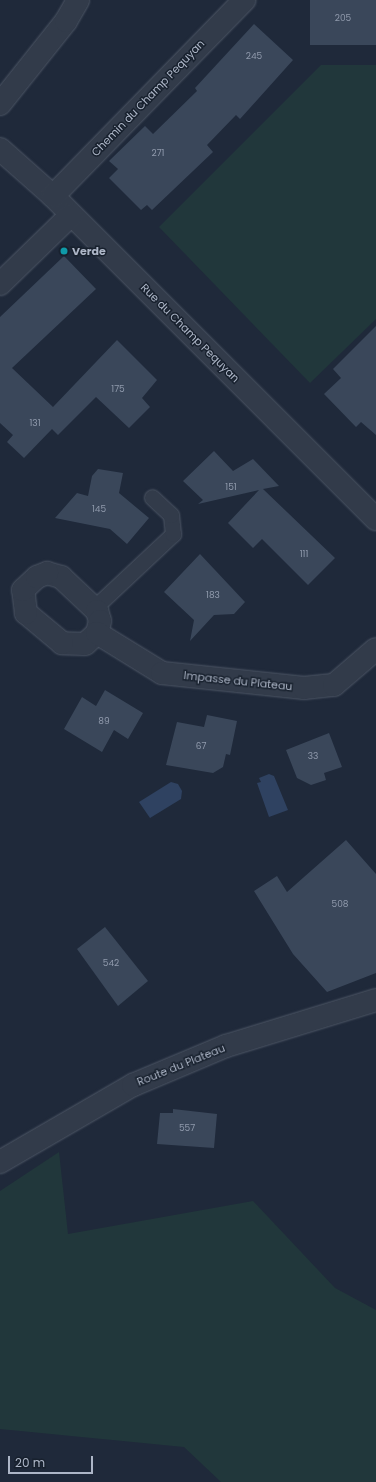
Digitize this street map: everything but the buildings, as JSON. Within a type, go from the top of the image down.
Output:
[{"type":"street","points":[[0,104],[66,22],[78,0]]},
{"type":"street","name":"Chemin du Champ Pequyan","points":[[53,196],[244,0]]},
{"type":"street","name":"Rue du Champ Pequyan","points":[[0,149],[53,196],[376,519]]},
{"type":"street","points":[[0,284],[71,215]]},
{"type":"street","points":[[56,574],[94,607],[100,621],[97,633],[85,644],[62,643],[26,613],[22,596],[27,585],[37,577],[56,574]]},
{"type":"street","name":"Impasse du Plateau","points":[[97,633],[162,673],[304,688],[334,685],[376,649]]},
{"type":"street","name":"Route du Plateau","points":[[0,1162],[133,1085],[226,1046],[376,1000]]},
{"type":"lane","points":[[94,607],[173,534],[171,515],[152,497]]},
{"type":"green space","points":[[321,65],[376,65],[376,319],[310,383],[159,227]]},
{"type":"green space","points":[[59,1152],[68,1234],[253,1201],[335,1288],[376,1310],[376,1482],[221,1482],[184,1447],[0,1429],[0,1191]]},
{"type":"water","points":[[269,774],[274,776],[288,810],[269,817],[257,783],[261,782],[259,778]]},
{"type":"water","points":[[171,782],[178,784],[182,791],[181,799],[150,818],[139,802]]},
{"type":"place","name":"Verde","points":[[64,251]]}]
